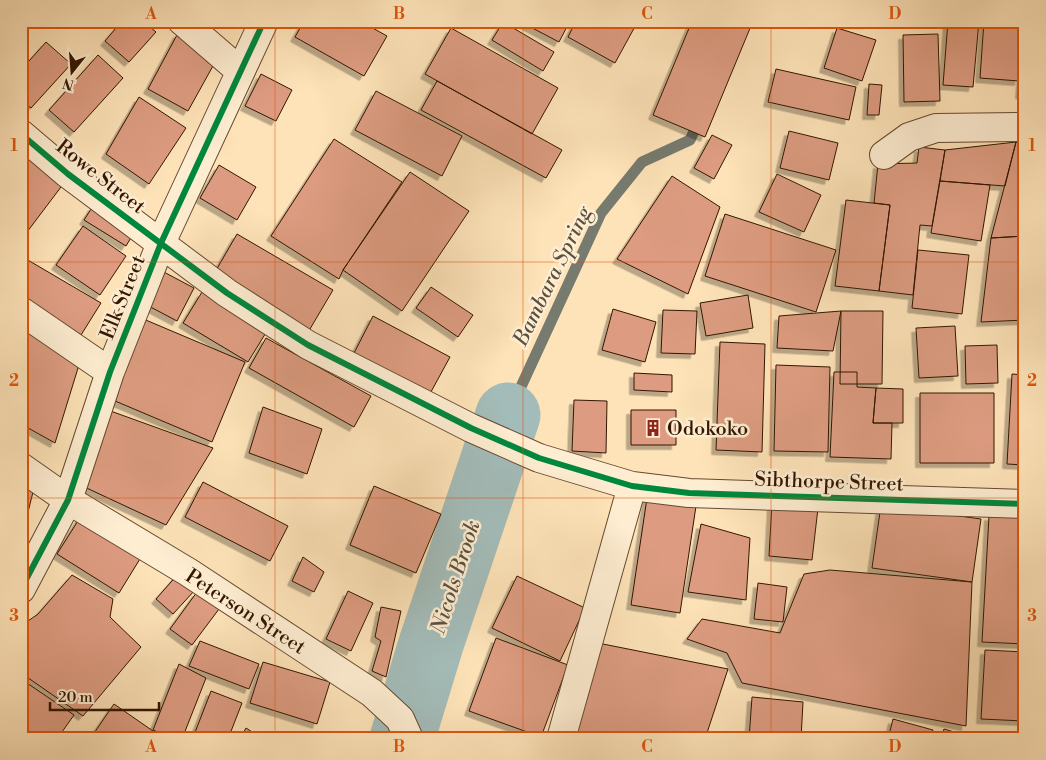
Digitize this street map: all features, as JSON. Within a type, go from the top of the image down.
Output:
[{"type":"street","points":[[182,21],[240,71]]},
{"type":"street","name":"Elk Street","points":[[21,588],[68,500],[110,372],[161,243],[264,21]]},
{"type":"street","points":[[884,155],[909,137],[936,128],[1025,126]]},
{"type":"street","name":"Rowe Street","points":[[21,134],[68,174],[227,293],[308,345],[497,440],[540,458],[632,486]]},
{"type":"street","points":[[21,311],[110,372]]},
{"type":"street","name":"Peterson Street","points":[[21,467],[68,500],[188,572],[372,693],[400,720],[409,739]]},
{"type":"street","points":[[561,739],[632,486]]},
{"type":"street","name":"Sibthorpe Street","points":[[632,486],[689,493],[1025,504]]},
{"type":"building","points":[[122,21],[143,21],[156,32],[129,62],[105,41]]},
{"type":"building","points":[[304,21],[360,21],[387,36],[364,76],[295,37]]},
{"type":"building","points":[[519,21],[570,21],[559,42]]},
{"type":"building","points":[[576,21],[638,21],[615,63],[568,37]]},
{"type":"building","points":[[692,21],[753,21],[705,137],[653,115]]},
{"type":"building","points":[[826,21],[868,21],[868,24],[826,23]]},
{"type":"building","points":[[948,21],[979,21],[973,87],[943,85]]},
{"type":"building","points":[[984,21],[1024,21],[1019,81],[980,78]]},
{"type":"building","points":[[503,22],[554,52],[543,71],[492,40]]},
{"type":"building","points":[[451,28],[558,88],[532,134],[425,74]]},
{"type":"building","points":[[837,28],[876,40],[862,81],[824,68]]},
{"type":"building","points":[[178,33],[219,55],[188,111],[148,89]]},
{"type":"building","points":[[938,34],[940,101],[904,102],[903,35]]},
{"type":"building","points":[[1025,39],[1025,95],[1020,94]]},
{"type":"building","points":[[46,42],[71,64],[31,108],[21,100],[21,70]]},
{"type":"building","points":[[98,55],[123,78],[74,132],[49,110]]},
{"type":"building","points":[[776,69],[856,87],[849,120],[768,102]]},
{"type":"building","points":[[261,74],[292,90],[276,121],[245,106]]},
{"type":"building","points":[[437,81],[562,150],[546,178],[421,110]]},
{"type":"building","points":[[869,84],[882,85],[879,115],[867,115]]},
{"type":"building","points":[[376,91],[462,136],[442,176],[355,130]]},
{"type":"building","points":[[139,97],[186,128],[149,184],[106,154]]},
{"type":"building","points":[[789,131],[838,143],[829,180],[780,168]]},
{"type":"building","points":[[712,135],[732,145],[714,179],[694,168]]},
{"type":"building","points":[[334,139],[402,182],[343,270],[339,279],[271,236]]},
{"type":"building","points":[[1016,142],[1005,186],[940,181],[945,150]]},
{"type":"building","points":[[1016,142],[1025,142],[1025,236],[991,238]]},
{"type":"building","points":[[919,147],[945,150],[932,226],[920,225],[913,295],[879,291],[890,205],[874,203],[878,164],[917,163]]},
{"type":"building","points":[[21,151],[64,183],[27,232],[21,228]]},
{"type":"building","points":[[219,165],[256,187],[237,220],[200,198]]},
{"type":"building","points":[[410,172],[469,211],[402,311],[343,270]]},
{"type":"building","points":[[777,174],[821,195],[804,232],[759,212]]},
{"type":"building","points":[[672,176],[720,207],[688,294],[617,259]]},
{"type":"building","points":[[940,181],[990,185],[981,241],[931,233]]},
{"type":"building","points":[[846,200],[890,205],[879,291],[835,286]]},
{"type":"building","points":[[93,206],[135,231],[126,246],[84,220]]},
{"type":"building","points":[[725,214],[836,250],[816,312],[705,276]]},
{"type":"building","points":[[83,226],[126,256],[100,295],[56,265]]},
{"type":"building","points":[[237,234],[333,290],[307,334],[211,279]]},
{"type":"building","points":[[1025,236],[1025,320],[981,322],[991,238]]},
{"type":"building","points":[[918,250],[969,255],[962,314],[912,308]]},
{"type":"building","points":[[21,256],[101,303],[81,335],[21,299]]},
{"type":"building","points":[[160,270],[194,288],[177,321],[143,303]]},
{"type":"building","points":[[431,287],[473,315],[458,337],[416,308]]},
{"type":"building","points":[[202,292],[267,331],[248,362],[183,323]]},
{"type":"building","points":[[748,295],[753,328],[706,336],[700,303]]},
{"type":"building","points":[[613,309],[656,322],[645,362],[602,350]]},
{"type":"building","points":[[663,310],[697,311],[695,354],[661,353]]},
{"type":"building","points":[[841,311],[833,351],[777,348],[779,316]]},
{"type":"building","points":[[841,311],[883,311],[882,384],[840,384]]},
{"type":"building","points":[[373,316],[450,357],[426,401],[350,361]]},
{"type":"building","points":[[21,317],[82,355],[55,443],[21,424]]},
{"type":"building","points":[[141,318],[245,362],[212,442],[108,398]]},
{"type":"building","points":[[955,326],[958,376],[919,378],[916,328]]},
{"type":"building","points":[[266,338],[371,396],[354,427],[249,368]]},
{"type":"building","points":[[720,342],[765,344],[762,452],[716,450]]},
{"type":"building","points":[[997,345],[998,383],[966,384],[965,346]]},
{"type":"building","points":[[776,365],[830,367],[828,452],[774,451]]},
{"type":"building","points":[[834,372],[857,372],[857,387],[876,388],[873,423],[892,423],[891,459],[830,457]]},
{"type":"building","points":[[634,373],[672,375],[672,392],[634,390]]},
{"type":"building","points":[[1012,374],[1025,375],[1025,465],[1007,464]]},
{"type":"building","points":[[876,388],[903,389],[903,423],[873,423]]},
{"type":"building","points":[[920,393],[994,393],[994,463],[920,463]]},
{"type":"building","points":[[574,400],[607,401],[606,453],[572,451]]},
{"type":"building","points":[[263,407],[322,429],[307,474],[249,453]]},
{"type":"building","points":[[105,409],[213,448],[166,525],[78,484]]},
{"type":"building","name":"Odokoko","points":[[631,410],[676,410],[676,445],[631,445]]},
{"type":"building","points":[[203,482],[288,526],[270,561],[185,517]]},
{"type":"building","points":[[21,484],[33,492],[21,540]]},
{"type":"building","points":[[374,486],[441,514],[416,573],[350,545]]},
{"type":"building","points":[[647,498],[696,506],[680,613],[631,605]]},
{"type":"building","points":[[772,503],[818,508],[812,560],[769,556]]},
{"type":"building","points":[[881,505],[981,519],[972,582],[872,568]]},
{"type":"building","points":[[81,516],[143,554],[119,593],[57,554]]},
{"type":"building","points":[[989,516],[1025,518],[1025,644],[982,642]]},
{"type":"building","points":[[701,524],[750,538],[746,600],[688,592]]},
{"type":"building","points":[[303,557],[324,572],[314,592],[292,581]]},
{"type":"building","points":[[830,570],[972,582],[966,726],[742,683],[727,653],[687,639],[702,619],[780,633],[804,574]]},
{"type":"building","points":[[178,574],[195,590],[173,614],[156,599]]},
{"type":"building","points":[[72,575],[113,599],[110,617],[141,647],[83,716],[21,673],[21,626],[38,614]]},
{"type":"building","points":[[517,576],[585,608],[560,661],[492,628]]},
{"type":"building","points":[[758,583],[787,587],[783,622],[754,619]]},
{"type":"building","points":[[348,591],[373,603],[351,651],[326,639]]},
{"type":"building","points":[[197,592],[219,609],[192,645],[170,629]]},
{"type":"building","points":[[381,607],[401,611],[386,677],[372,671],[381,641],[375,637]]},
{"type":"building","points":[[496,638],[568,665],[541,737],[469,711]]},
{"type":"building","points":[[200,641],[259,664],[249,689],[189,666]]},
{"type":"building","points":[[593,642],[728,669],[705,739],[572,739]]},
{"type":"building","points":[[985,650],[1025,652],[1024,721],[981,719]]},
{"type":"building","points":[[263,662],[330,682],[317,724],[250,703]]},
{"type":"building","points":[[179,664],[206,678],[182,739],[175,739],[153,730]]},
{"type":"building","points":[[21,679],[74,715],[57,739],[21,739]]},
{"type":"building","points":[[211,691],[242,703],[228,739],[205,739],[194,735]]},
{"type":"building","points":[[752,697],[803,702],[801,739],[749,739]]},
{"type":"building","points":[[114,704],[153,731],[147,739],[90,739]]},
{"type":"building","points":[[893,719],[933,730],[931,739],[888,739]]},
{"type":"building","points":[[246,728],[263,739],[240,739]]},
{"type":"building","points":[[944,729],[978,739],[941,739]]},
{"type":"waterway","name":"Bambara Spring","points":[[508,415],[601,213],[642,162],[690,140],[700,118]]},
{"type":"waterway","name":"Nicols Brook","points":[[402,739],[431,644],[508,415]]},
{"type":"cycle path","points":[[21,589],[68,500],[110,372],[161,243],[264,21]]},
{"type":"cycle path","points":[[21,134],[68,174],[227,293],[308,345],[471,428],[539,458],[632,486],[689,493],[1025,504]]},
{"type":"place","name":"Odokoko","points":[[653,428]]}]
